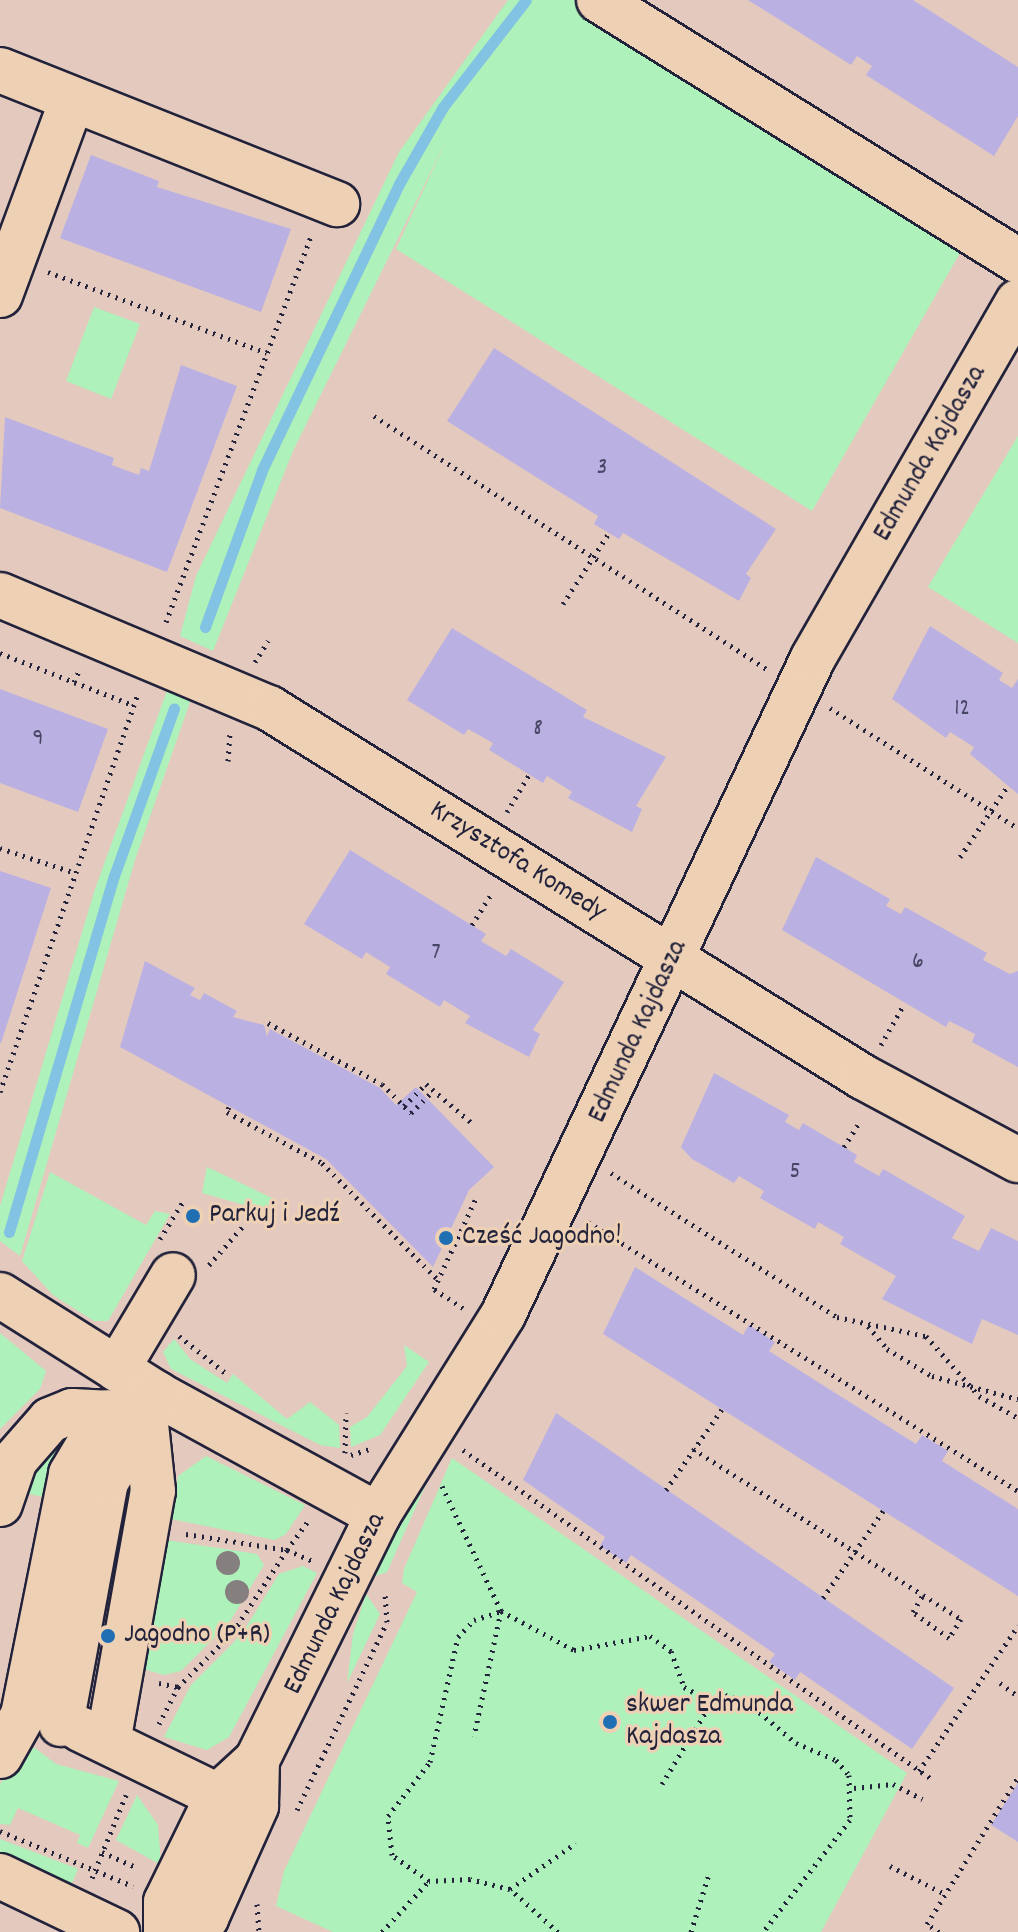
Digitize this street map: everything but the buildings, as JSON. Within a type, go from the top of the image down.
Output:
[{"type":"street","points":[[599,0],[1018,261]]},
{"type":"street","points":[[0,70],[331,202]]},
{"type":"street","points":[[7,277],[72,100]]},
{"type":"street","name":"Edmunda Kajdasza","points":[[166,1932],[166,1902],[218,1796],[257,1760],[365,1582],[378,1515],[503,1315],[674,960],[779,677],[1018,302]]},
{"type":"street","name":"Krzysztofa Komedy","points":[[0,595],[156,645],[269,708],[863,1077],[1018,1160]]},
{"type":"street","points":[[117,1369],[173,1275]]},
{"type":"street","points":[[0,1295],[117,1369],[137,1407],[153,1491],[126,1747]]},
{"type":"street","points":[[0,1504],[15,1460],[50,1420],[72,1411],[137,1407],[378,1515]]},
{"type":"street","points":[[0,1756],[42,1720],[106,1482],[137,1407]]},
{"type":"street","points":[[42,1720],[126,1747],[218,1796]]},
{"type":"street","name":"Edmunda Kajdasza","points":[[191,1932],[206,1918],[256,1806],[257,1760]]},
{"type":"street","points":[[0,1876],[117,1932]]},
{"type":"path","points":[[0,1092],[72,872],[133,705],[267,353],[331,202]]},
{"type":"path","points":[[7,277],[267,353]]},
{"type":"path","points":[[374,416],[1018,828]]},
{"type":"path","points":[[563,604],[609,533]]},
{"type":"path","points":[[0,653],[133,705]]},
{"type":"path","points":[[960,857],[1007,787]]},
{"type":"path","points":[[0,848],[72,872]]},
{"type":"path","points":[[268,1023],[382,1084],[411,1113],[433,1091]]},
{"type":"path","points":[[404,1106],[426,1084],[472,1123]]},
{"type":"path","points":[[229,1107],[227,1112],[322,1163],[438,1280]]},
{"type":"path","points":[[607,1171],[837,1317],[926,1336],[967,1385],[1018,1418]]},
{"type":"path","points":[[467,1310],[442,1299],[434,1289],[476,1198]]},
{"type":"path","points":[[584,1219],[1018,1491]]},
{"type":"path","points":[[167,1326],[228,1375]]},
{"type":"path","points":[[868,1326],[887,1349],[923,1371],[1018,1399]]},
{"type":"path","points":[[666,1490],[722,1409]]},
{"type":"path","points":[[345,1457],[346,1413]]},
{"type":"path","points":[[449,1441],[933,1780]]},
{"type":"path","points":[[693,1449],[961,1619],[949,1638],[913,1612],[923,1595]]},
{"type":"path","points":[[438,1483],[459,1510],[501,1611],[474,1736]]},
{"type":"path","points":[[96,1869],[126,1747],[178,1687],[233,1632],[316,1508]]},
{"type":"path","points":[[823,1598],[883,1511]]},
{"type":"path","points":[[174,1532],[287,1550],[365,1582]]},
{"type":"path","points":[[558,1932],[510,1889],[429,1881],[392,1855],[388,1816],[430,1762],[458,1637],[474,1620],[501,1611],[574,1650],[639,1635],[661,1640],[684,1687],[712,1702]]},
{"type":"path","points":[[294,1817],[387,1622]]},
{"type":"path","points":[[919,1771],[1018,1626]]},
{"type":"path","points":[[1000,1683],[1018,1696]]},
{"type":"path","points":[[662,1784],[712,1702],[725,1695],[747,1702],[796,1743],[836,1760],[854,1788],[850,1820],[763,1932]]},
{"type":"path","points":[[939,1932],[927,1924],[1018,1777]]},
{"type":"path","points":[[854,1788],[893,1784],[922,1799]]},
{"type":"path","points":[[0,1831],[138,1888]]},
{"type":"path","points":[[510,1889],[576,1843]]},
{"type":"path","points":[[102,1852],[144,1871]]},
{"type":"path","points":[[890,1866],[946,1894]]},
{"type":"path","points":[[691,1932],[709,1874]]},
{"type":"path","points":[[382,1932],[429,1881]]},
{"type":"path","points":[[259,1895],[259,1932]]},
{"type":"green space","points":[[508,0],[575,0],[964,246],[812,511],[396,249],[448,137],[293,451],[213,651],[180,636],[196,576],[399,152]]},
{"type":"green space","points":[[94,307],[140,324],[111,399],[66,381]]},
{"type":"green space","points":[[1018,436],[1018,643],[928,587]]},
{"type":"green space","points":[[168,688],[191,699],[135,860],[20,1256],[0,1241],[0,1206],[95,889]]},
{"type":"green space","points":[[207,1167],[272,1198],[266,1211],[202,1193]]},
{"type":"green space","points":[[50,1172],[146,1225],[155,1211],[170,1214],[108,1321],[94,1321],[53,1295],[22,1261]]},
{"type":"green space","points":[[0,1333],[46,1371],[40,1389],[0,1429]]},
{"type":"green space","points":[[174,1339],[190,1359],[227,1383],[233,1374],[287,1419],[310,1402],[339,1425],[340,1448],[320,1445],[171,1369],[163,1352]]},
{"type":"green space","points":[[404,1345],[429,1362],[380,1435],[351,1447],[350,1427],[367,1417],[407,1366]]},
{"type":"green space","points":[[66,1436],[54,1499],[19,1492],[39,1448]]},
{"type":"green space","points":[[443,1446],[387,1572],[375,1576],[414,1490]]},
{"type":"green space","points":[[206,1456],[305,1505],[286,1534],[275,1540],[171,1519],[178,1476]]},
{"type":"green space","name":"skwer Edmunda Kajdasza","points":[[452,1458],[907,1773],[821,1932],[333,1932],[276,1906],[284,1871],[417,1592],[402,1583],[404,1569]]},
{"type":"green space","points":[[166,1540],[257,1554],[264,1565],[229,1623],[181,1671],[164,1675],[140,1668]]},
{"type":"green space","points":[[303,1566],[317,1573],[229,1737],[207,1750],[164,1737],[191,1685],[241,1635],[279,1574]]},
{"type":"green space","points":[[366,1594],[380,1614],[347,1683],[353,1634]]},
{"type":"green space","points":[[35,1748],[56,1764],[119,1781],[88,1848],[77,1843],[80,1835],[18,1808],[10,1825],[0,1824],[0,1784],[25,1749]]},
{"type":"green space","points":[[137,1795],[158,1825],[161,1865],[116,1840]]},
{"type":"green space","points":[[0,1839],[78,1869],[67,1895],[0,1856]]},
{"type":"waterway","points":[[205,627],[262,470],[399,184],[443,107],[526,0]]},
{"type":"waterway","points":[[9,1232],[114,876],[174,708]]},
{"type":"place","name":"Parkuj i Jedź","points":[[193,1216]]},
{"type":"place","name":"Cześć Jagodno!","points":[[446,1238]]},
{"type":"place","name":"Jagodno (P+R)","points":[[108,1636]]},
{"type":"place","name":"skwer Edmunda Kajdasza","points":[[610,1722]]}]
